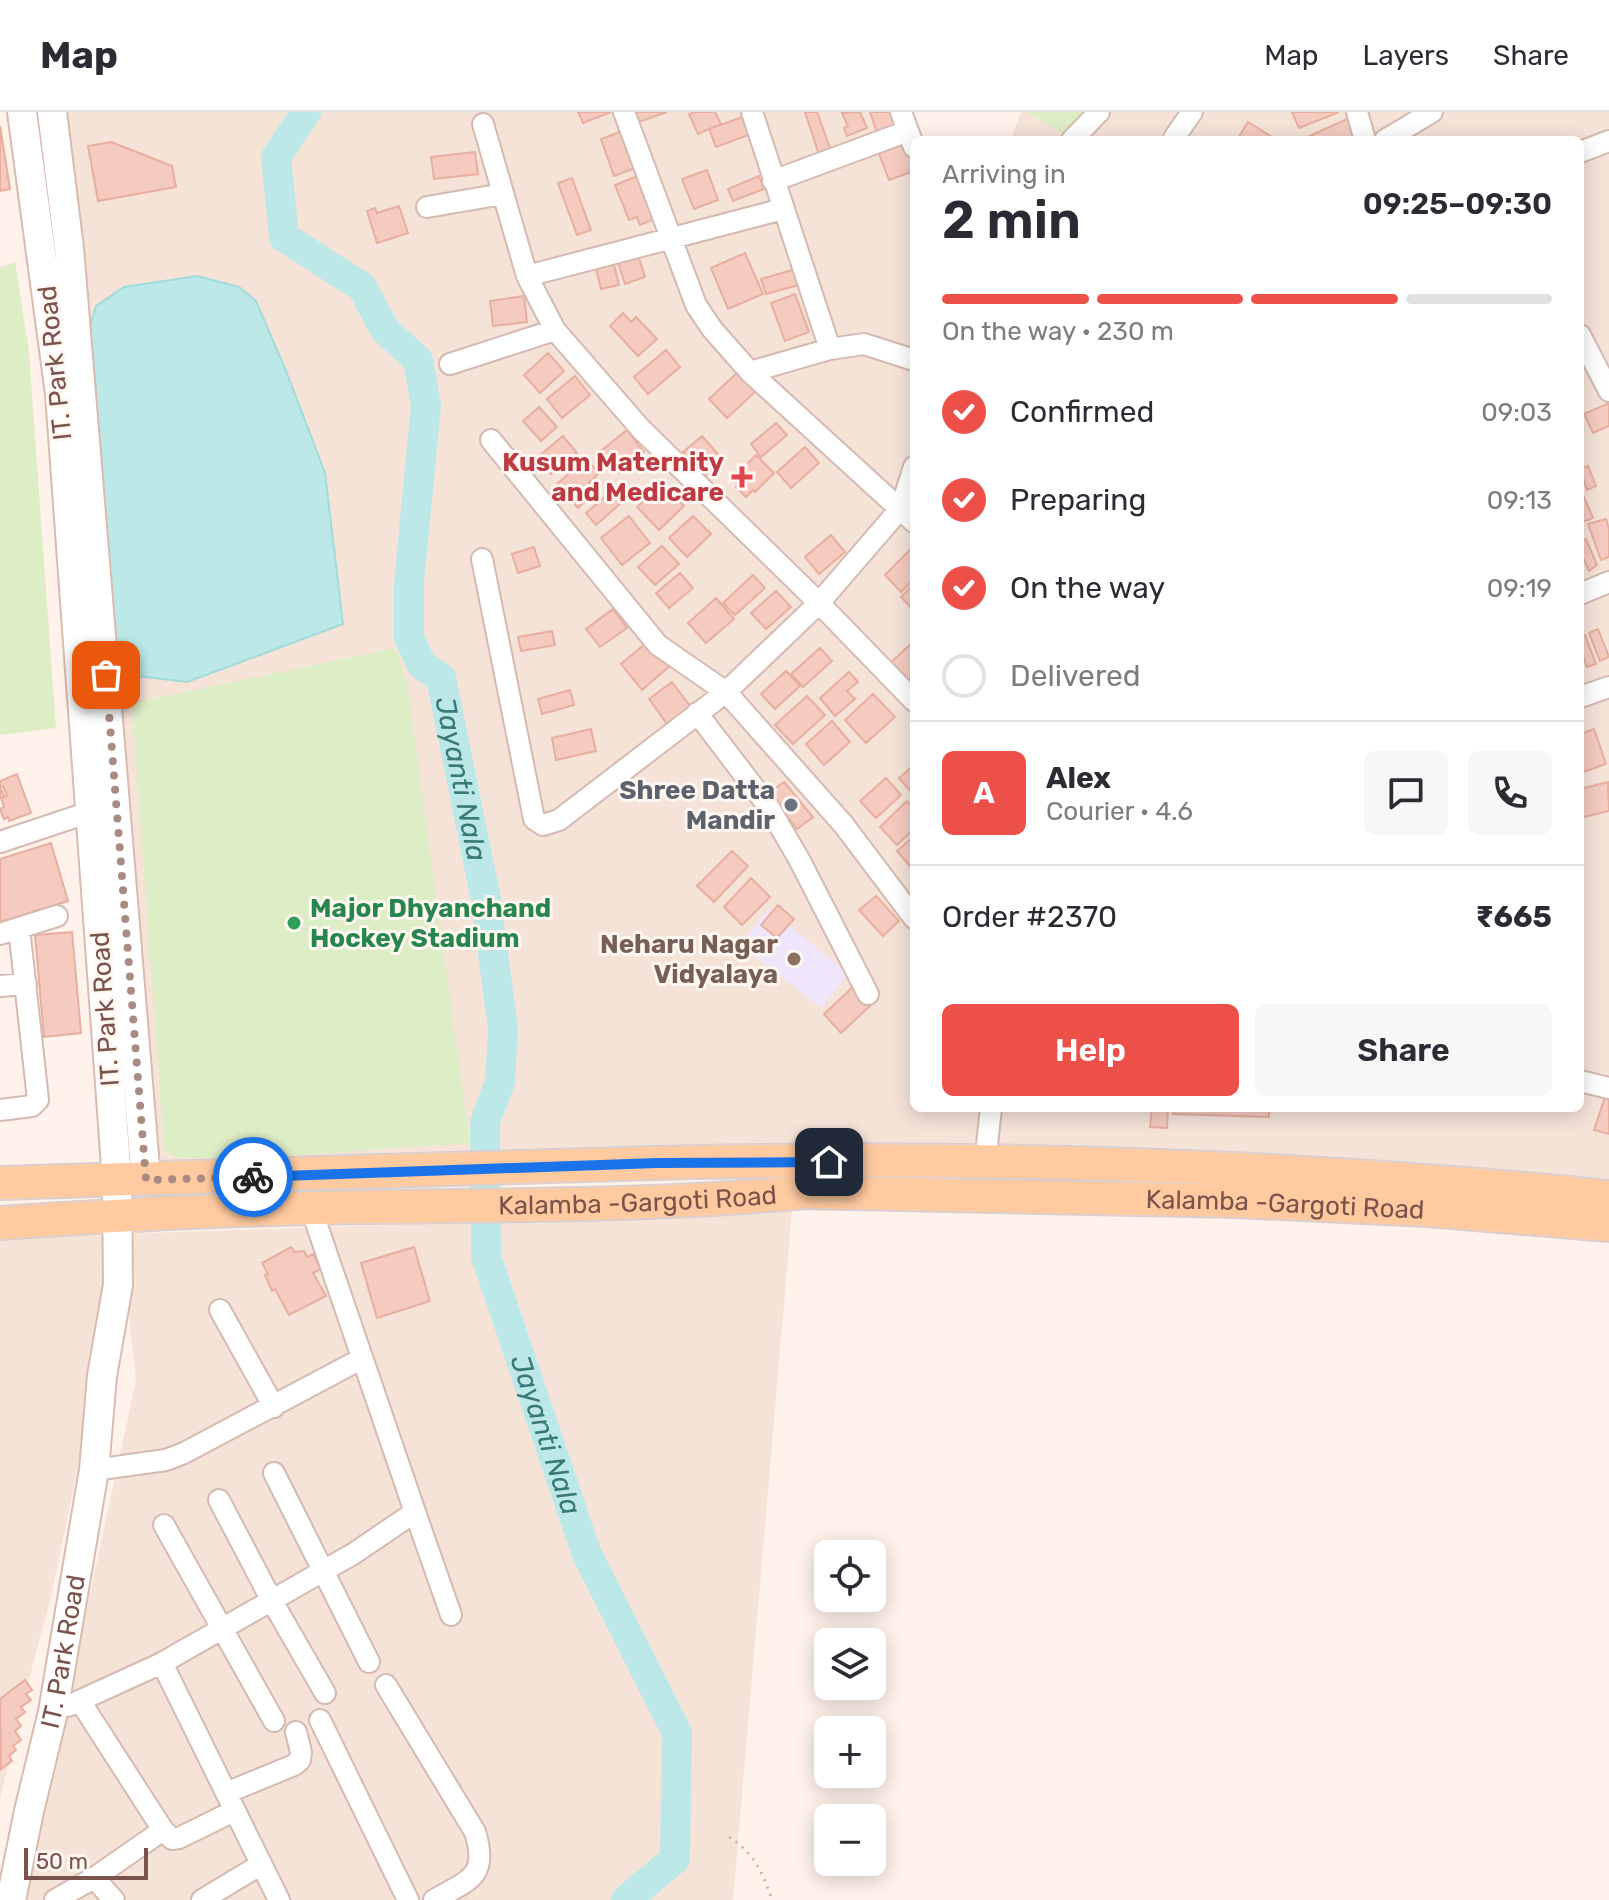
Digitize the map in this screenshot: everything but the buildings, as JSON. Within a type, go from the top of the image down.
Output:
[{"type":"main road","name":"IT. Park Road","points":[[22,112],[60,394],[90,812],[132,1180]]},
{"type":"main road","name":"IT. Park Road","points":[[11,1900],[53,1712],[94,1470],[102,1376],[118,1285],[117,1215],[132,1180],[69,248],[52,112]]},
{"type":"main road","points":[[0,1183],[657,1163],[985,1163],[1377,1175],[1609,1197]]},
{"type":"main road","name":"Kalamba -Gargoti Road","points":[[0,1223],[117,1215],[735,1198],[804,1192],[1238,1201],[1427,1210],[1609,1225]]},
{"type":"street","points":[[482,559],[534,819],[543,825],[559,820],[726,692],[908,515],[814,433],[750,372],[712,329],[696,305],[624,112]]},
{"type":"street","points":[[752,112],[830,349]]},
{"type":"street","points":[[1076,136],[1099,112]]},
{"type":"street","points":[[1175,136],[1192,112]]},
{"type":"street","points":[[1357,112],[1364,136]]},
{"type":"street","points":[[1392,136],[1432,112]]},
{"type":"street","points":[[483,124],[527,276],[555,330],[641,429],[910,697]]},
{"type":"street","points":[[773,181],[908,130]]},
{"type":"street","points":[[1584,150],[1609,141]]},
{"type":"street","points":[[427,207],[503,194]]},
{"type":"street","points":[[527,276],[783,209]]},
{"type":"street","points":[[450,364],[555,330]]},
{"type":"street","points":[[1584,343],[1609,391]]},
{"type":"street","points":[[750,372],[830,349],[864,344],[910,359]]},
{"type":"street","points":[[491,440],[658,645],[726,692],[843,824],[910,913]]},
{"type":"street","points":[[1584,592],[1609,582]]},
{"type":"street","points":[[1584,696],[1609,687]]},
{"type":"street","points":[[697,713],[768,806],[800,861],[868,994]]},
{"type":"street","points":[[0,842],[90,812]]},
{"type":"street","points":[[0,1110],[32,1106],[38,1100],[26,984],[10,931],[57,916]]},
{"type":"street","points":[[0,986],[26,984]]},
{"type":"street","points":[[1584,1082],[1609,1088]]},
{"type":"street","points":[[985,1163],[991,1112]]},
{"type":"street","points":[[311,1208],[451,1615]]},
{"type":"street","points":[[220,1310],[274,1407]]},
{"type":"street","points":[[94,1470],[166,1460],[274,1407],[361,1359]]},
{"type":"street","points":[[274,1473],[369,1662]]},
{"type":"street","points":[[219,1500],[325,1693]]},
{"type":"street","points":[[53,1712],[162,1663],[222,1630],[415,1512]]},
{"type":"street","points":[[164,1525],[274,1721]]},
{"type":"street","points":[[162,1663],[279,1900]]},
{"type":"street","points":[[386,1685],[475,1832],[482,1854],[475,1875],[434,1900]]},
{"type":"street","points":[[80,1701],[163,1830],[172,1839],[179,1838],[230,1802],[300,1760],[296,1732]]},
{"type":"street","points":[[320,1720],[408,1900]]},
{"type":"street","points":[[55,1900],[94,1878],[163,1830]]},
{"type":"street","points":[[202,1900],[260,1865]]},
{"type":"street","points":[[94,1878],[114,1900]]},
{"type":"path","points":[[729,1837],[748,1849],[767,1882],[772,1900]]},
{"type":"shaded area","points":[[63,112],[908,112],[913,136],[910,136],[910,1112],[1584,1112],[1584,136],[1012,136],[1021,112],[1609,112],[1609,1198],[851,1169],[153,1190],[98,396]]},
{"type":"shaded area","name":"Neharu Nagar Vidyalaya","points":[[769,909],[848,974],[821,1008],[739,944]]},
{"type":"shaded area","points":[[792,1211],[733,1900],[24,1900],[136,1380],[120,1234]]},
{"type":"shaded area","points":[[117,1215],[82,1447],[51,1597],[12,1743],[0,1801],[0,1219]]},
{"type":"green space","points":[[1026,112],[1099,112],[1076,136],[1068,136]]},
{"type":"green space","points":[[15,262],[29,352],[56,728],[0,735],[0,267]]},
{"type":"green space","name":"Major Dhyanchand Hockey Stadium","points":[[396,648],[407,684],[470,1143],[255,1158],[176,1158],[164,1149],[132,703]]},
{"type":"water","points":[[197,276],[239,287],[256,301],[286,371],[325,473],[343,624],[187,682],[122,674],[111,644],[90,326],[96,306],[124,287]]},
{"type":"waterway","name":"Jayanti Nala","points":[[306,112],[276,157],[284,237],[362,287],[385,330],[418,360],[426,405],[409,583],[409,637],[421,664],[441,678],[486,900],[503,1029],[500,1082],[485,1122],[486,1256],[586,1552],[677,1733],[675,1859],[626,1900]]},
{"type":"way so far","points":[[106,675],[146,1180],[253,1177]]},
{"type":"place","name":"Kusum Maternity and Medicare","points":[[742,477]]},
{"type":"place","name":"Shree Datta Mandir","points":[[791,805]]},
{"type":"place","name":"Major Dhyanchand Hockey Stadium","points":[[294,923]]},
{"type":"place","name":"Neharu Nagar Vidyalaya","points":[[794,959]]},
{"type":"route","points":[[253,1177],[657,1163],[829,1162]]}]
